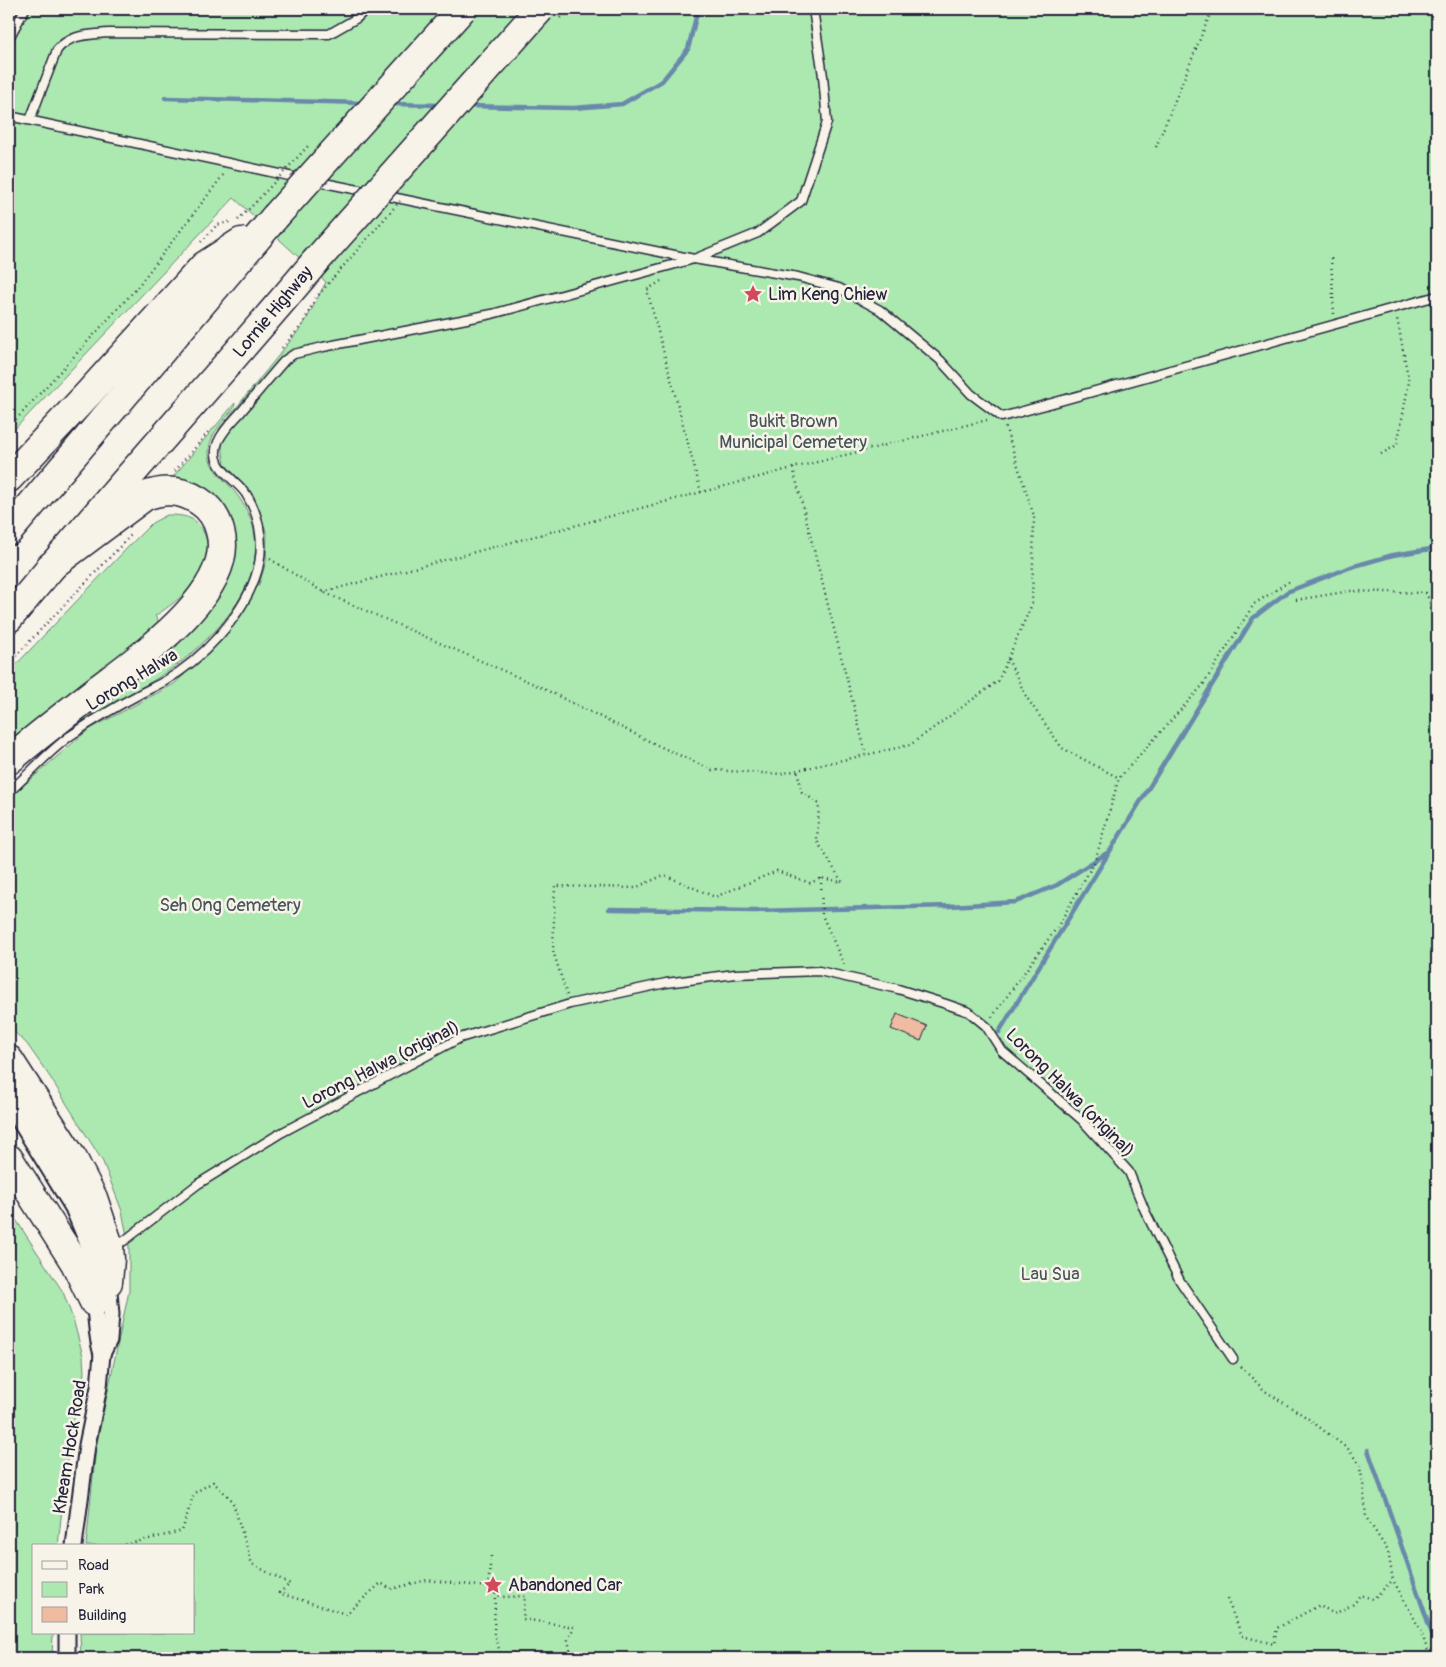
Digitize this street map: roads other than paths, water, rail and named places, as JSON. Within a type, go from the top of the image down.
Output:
[{"type":"highway","points":[[9,531],[271,221],[462,9]]},
{"type":"highway","name":"Lornie Highway","points":[[9,618],[50,567],[238,353],[314,262],[540,9]]},
{"type":"highway","points":[[9,478],[204,266],[271,221]]},
{"type":"highway","points":[[9,515],[58,473]]},
{"type":"highway","points":[[9,760],[163,638],[182,620],[198,602],[214,579],[222,556],[223,539],[212,512],[200,502],[184,492],[161,491],[145,496],[50,567]]},
{"type":"highway","points":[[9,1060],[29,1088],[73,1159],[93,1198],[108,1246],[110,1259],[101,1292]]},
{"type":"highway","points":[[9,1159],[75,1263],[101,1292]]},
{"type":"street","points":[[9,1097],[76,1206],[101,1292]]},
{"type":"street","points":[[9,1115],[66,1204],[84,1241],[101,1292]]},
{"type":"street","name":"Kheam Hock Road","points":[[101,1292],[98,1344],[102,1354]]},
{"type":"street","name":"Kheam Hock Road","points":[[74,1544],[87,1445],[99,1387],[102,1354],[109,1340],[110,1314],[101,1292]]},
{"type":"street","points":[[67,1634],[67,1658]]},
{"type":"lane","points":[[9,38],[25,9]]},
{"type":"lane","points":[[30,120],[57,50],[63,42],[75,37],[108,33],[329,34],[357,18],[366,9]]},
{"type":"lane","name":"Lorong Halwa","points":[[9,792],[69,737],[105,714],[165,681],[186,666],[207,648],[225,628],[244,601],[255,578],[262,553],[256,518],[245,494],[222,471],[217,462],[216,452],[222,434],[285,360],[294,354],[323,347],[492,314],[694,259],[758,233],[801,201],[827,122],[823,76],[812,9]]},
{"type":"lane","points":[[9,116],[231,165],[694,259],[798,278],[839,288],[880,310],[940,360],[971,394],[1002,417],[1437,296]]},
{"type":"lane","name":"Lorong Halwa (original)","points":[[108,1246],[124,1241],[198,1184],[279,1134],[460,1038],[570,1004],[666,983],[735,974],[819,972],[850,977],[898,989],[969,1012],[986,1026],[1002,1051],[1082,1120],[1129,1172],[1145,1211],[1180,1281],[1233,1359]]},
{"type":"waterway","points":[[466,106],[574,108],[622,104],[662,81],[688,49],[698,9]]},
{"type":"waterway","points":[[165,98],[364,103]]},
{"type":"waterway","points":[[391,104],[441,105]]},
{"type":"waterway","points":[[999,1032],[1253,618],[1287,592],[1351,567],[1393,555],[1437,548]]},
{"type":"waterway","points":[[609,909],[755,911],[950,906],[1016,902],[1057,885],[1107,853]]},
{"type":"waterway","points":[[1368,1450],[1437,1648]]},
{"type":"place","name":"Lim Keng Chiew","points":[[753,294]]},
{"type":"place","name":"Abandoned Car","points":[[493,1585]]},
{"type":"park label","name":"Bukit Brown Municipal Cemetery","points":[[793,431]]},
{"type":"park label","name":"Seh Ong Cemetery","points":[[230,905]]},
{"type":"park label","name":"Lau Sua","points":[[1050,1274]]}]
